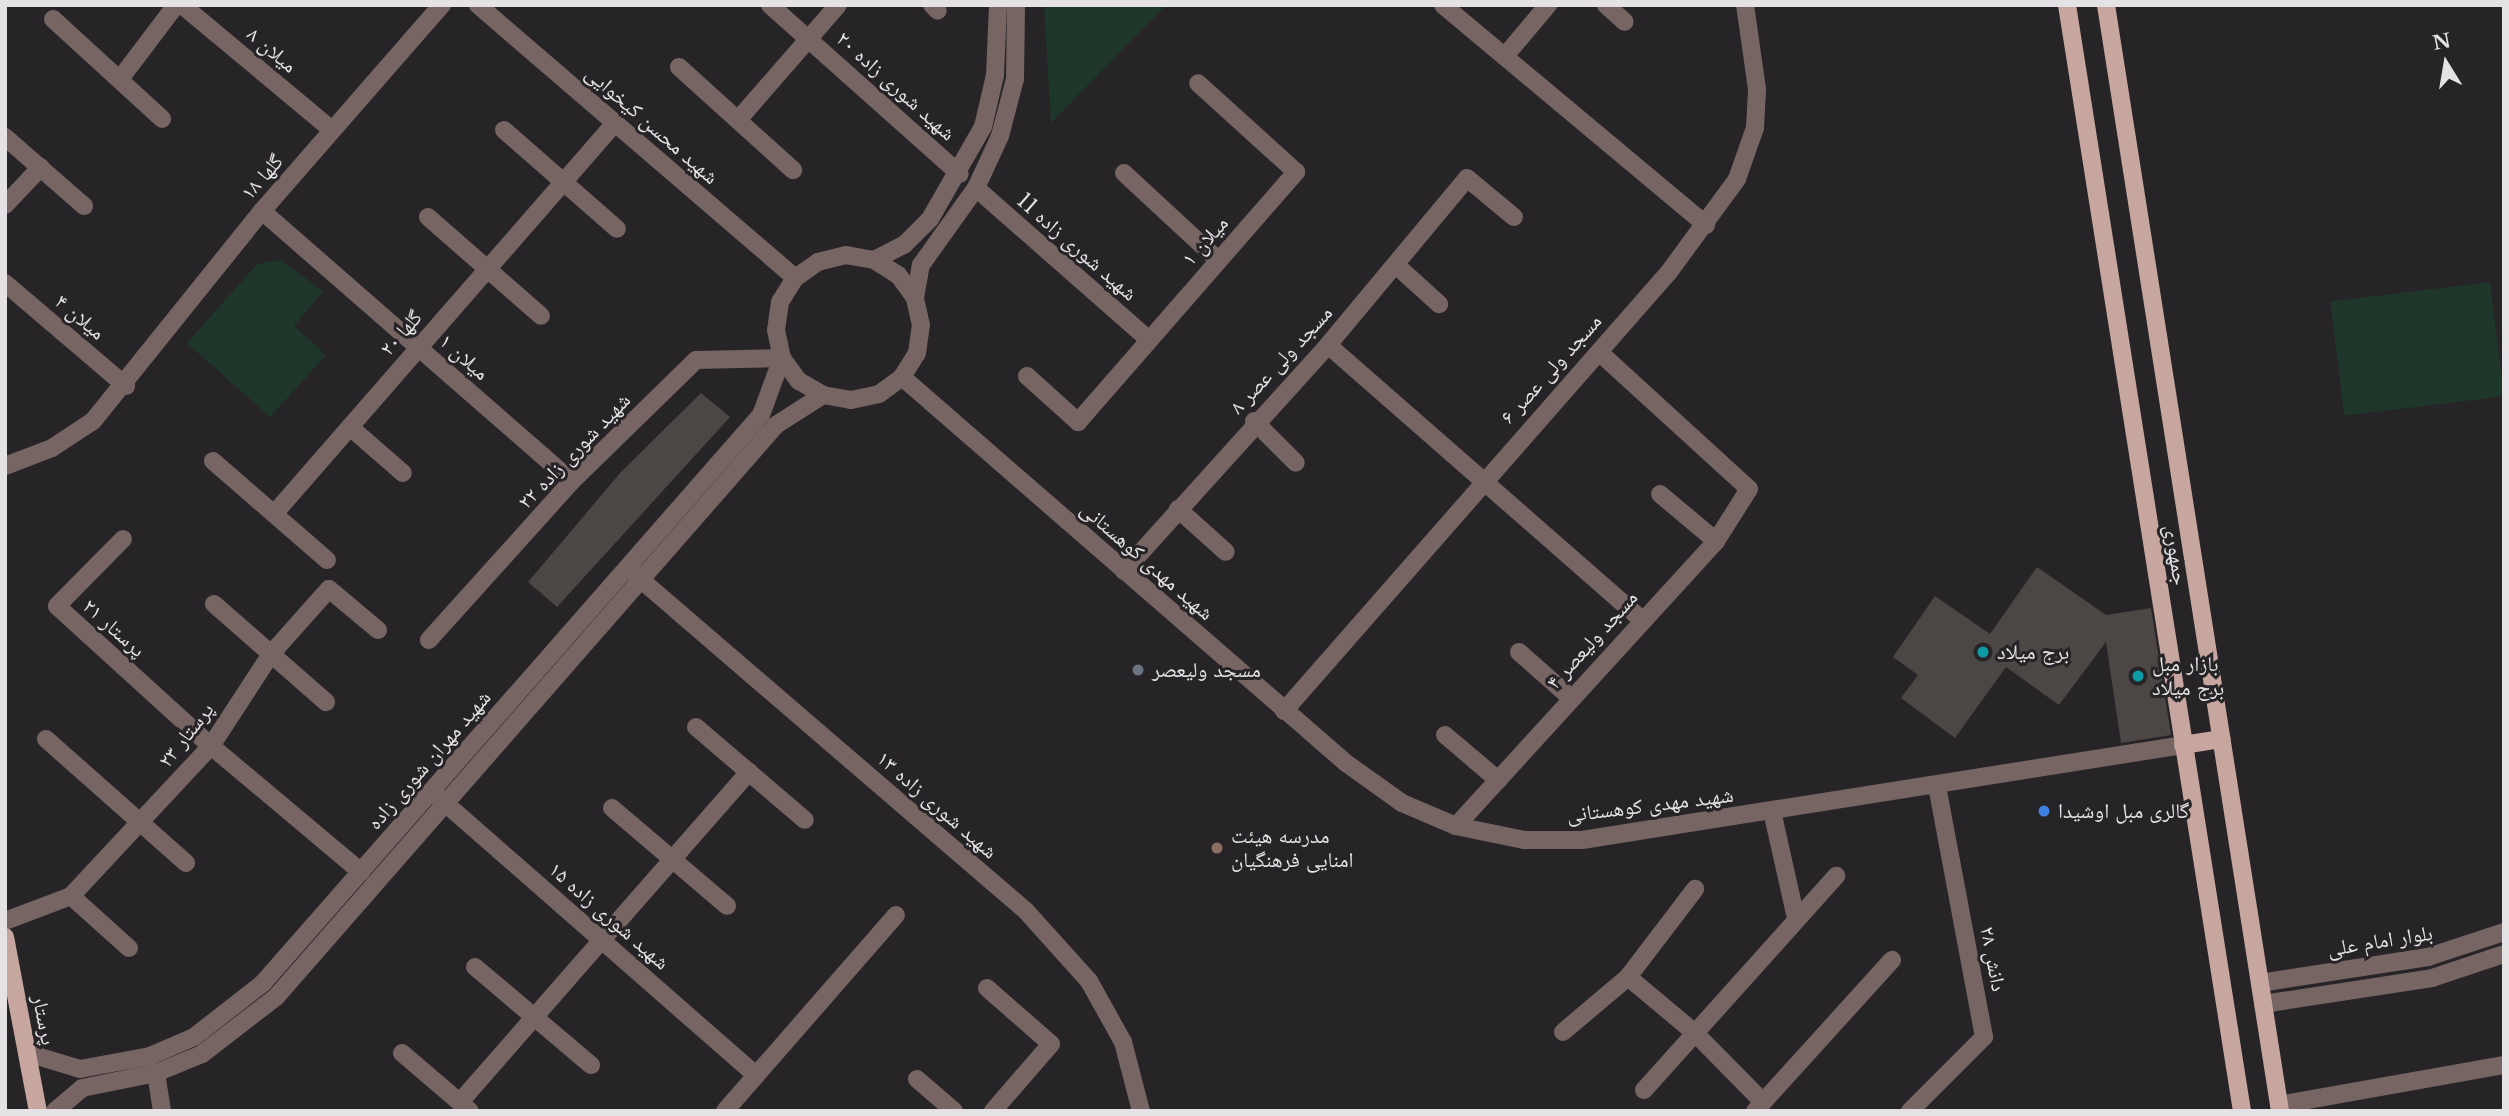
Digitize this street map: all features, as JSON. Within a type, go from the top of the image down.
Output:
[{"type":"main road","name":"جمهوری","points":[[2067,5],[2242,1111]]},
{"type":"main road","name":"جمهوری","points":[[2106,5],[2280,1108]]},
{"type":"main road","points":[[2183,745],[2222,739]]},
{"type":"main road","name":"پرستار","points":[[5,937],[38,1111]]},
{"type":"street","points":[[120,79],[176,5]]},
{"type":"street","name":"میلان ۸","points":[[182,5],[332,130]]},
{"type":"street","name":"گلها ۱۸","points":[[5,466],[52,448],[93,421],[126,386],[262,211],[442,5]]},
{"type":"street","name":"شهید محسن کیخوایی","points":[[478,5],[795,278]]},
{"type":"street","name":"شهید شوری زاده ۲۰","points":[[770,5],[960,174]]},
{"type":"street","points":[[737,120],[838,5]]},
{"type":"street","points":[[874,260],[904,245],[930,219],[960,174],[983,127],[995,75],[998,5]]},
{"type":"street","points":[[915,298],[898,275],[874,260],[846,255],[818,262],[795,278],[780,302],[776,330],[782,358],[799,381],[823,396],[851,400],[879,394],[902,377],[917,353],[921,325],[915,298],[921,265],[976,188],[1000,136],[1015,79],[1016,5]]},
{"type":"street","points":[[1443,5],[1706,225]]},
{"type":"street","points":[[1505,56],[1548,5]]},
{"type":"street","points":[[1606,5],[1626,22]]},
{"type":"street","name":"مسجد ولی عصر ۶","points":[[1284,711],[1483,478],[1599,352],[1706,225],[1737,179],[1755,128],[1757,89],[1742,9]]},
{"type":"street","points":[[52,19],[162,119]]},
{"type":"street","points":[[679,67],[793,170]]},
{"type":"street","name":"میلان ۱","points":[[1027,376],[1078,422],[1296,172],[1198,83]]},
{"type":"street","name":"گلها ۲۰","points":[[274,514],[615,123]]},
{"type":"street","points":[[504,130],[617,229]]},
{"type":"street","points":[[5,137],[84,206]]},
{"type":"street","points":[[5,205],[41,167]]},
{"type":"street","points":[[1124,173],[1219,261]]},
{"type":"street","name":"مسجد ولی عصر ۸","points":[[1124,571],[1254,421],[1328,345],[1467,178],[1514,217]]},
{"type":"street","name":"شهید شوری زاده 11","points":[[976,188],[1149,340]]},
{"type":"street","name":"میلان ۱","points":[[262,211],[572,481]]},
{"type":"street","points":[[428,217],[541,316]]},
{"type":"street","points":[[1396,266],[1439,304]]},
{"type":"street","name":"میلان ۴","points":[[5,283],[126,386]]},
{"type":"street","points":[[1328,345],[1640,618]]},
{"type":"street","name":"مسجد ولیعصر ۴","points":[[1456,825],[1640,618],[1716,541],[1749,489],[1599,352]]},
{"type":"street","name":"شهید شوری زاده ۲۲","points":[[429,640],[572,481],[696,360],[782,358]]},
{"type":"street","name":"شهید مهران شوری زاده","points":[[634,574],[761,415],[782,358]]},
{"type":"street","name":"شهید مهدی کوهستانی","points":[[902,377],[1284,711],[1402,803],[1456,825],[1524,840],[1582,840],[2183,745]]},
{"type":"street","name":"شهید مهران شوری زاده","points":[[55,1111],[82,1088],[156,1073],[202,1054],[276,996],[438,797],[634,574],[776,425],[823,396]]},
{"type":"street","points":[[1254,421],[1296,463]]},
{"type":"street","points":[[350,427],[403,473]]},
{"type":"street","points":[[213,461],[327,560]]},
{"type":"street","points":[[1660,494],[1716,541]]},
{"type":"street","points":[[1178,509],[1226,552]]},
{"type":"street","name":"پرستار ۲۱","points":[[123,539],[57,606],[211,746]]},
{"type":"street","name":"شهید شوری زاده ۱۳","points":[[634,574],[1026,911],[1089,981],[1123,1042],[1141,1111]]},
{"type":"street","name":"پرستار ۲۳","points":[[5,921],[71,896],[211,746],[271,654],[329,589],[377,630]]},
{"type":"street","points":[[214,604],[326,702]]},
{"type":"street","points":[[1519,652],[1571,698]]},
{"type":"street","points":[[696,727],[805,820]]},
{"type":"street","points":[[1445,735],[1498,780]]},
{"type":"street","points":[[47,739],[186,863]]},
{"type":"street","points":[[211,746],[361,872]]},
{"type":"street","points":[[401,1053],[465,1106],[534,1017],[749,772]]},
{"type":"street","name":"دانش ۲۸","points":[[1910,1111],[1984,1037],[1937,786]]},
{"type":"street","name":"شهید مهران شوری زاده","points":[[27,1052],[80,1069],[150,1056],[194,1037],[263,984],[361,872],[438,797]]},
{"type":"street","name":"شهید شوری زاده ۱۵","points":[[438,797],[756,1075]]},
{"type":"street","points":[[612,808],[727,906]]},
{"type":"street","points":[[1772,811],[1796,918]]},
{"type":"street","points":[[1644,1090],[1836,876]]},
{"type":"street","points":[[1563,1032],[1628,977],[1695,889]]},
{"type":"street","points":[[71,896],[129,948]]},
{"type":"street","points":[[725,1111],[896,915]]},
{"type":"street","name":"بلوار امام علی","points":[[2260,983],[2428,957],[2504,932]]},
{"type":"street","name":"بلوار امام علی","points":[[2263,1004],[2432,978],[2504,954]]},
{"type":"street","points":[[1628,977],[1695,1033],[1759,1106],[1892,960]]},
{"type":"street","points":[[475,967],[591,1065]]},
{"type":"street","points":[[987,988],[1051,1044],[993,1111]]},
{"type":"street","points":[[2280,1108],[2504,1065]]},
{"type":"street","points":[[156,1073],[162,1111]]},
{"type":"street","points":[[917,1079],[954,1111]]},
{"type":"green space","points":[[1044,5],[1166,5],[1051,123]]},
{"type":"green space","points":[[280,260],[323,291],[294,326],[326,355],[270,417],[187,343],[257,264]]},
{"type":"green space","points":[[2490,282],[2504,396],[2344,416],[2330,302]]},
{"type":"building","points":[[701,393],[730,417],[557,607],[528,582],[621,472]]},
{"type":"building","name":"برج میلاد","points":[[2037,567],[2106,615],[2151,608],[2171,735],[2121,743],[2106,642],[2059,705],[2006,667],[1955,738],[1901,698],[1918,675],[1893,657],[1935,596],[1990,634]]},
{"type":"place","name":"برج میلاد","points":[[1983,652]]},
{"type":"place","name":"مسجد ولیعصر","points":[[1138,670]]},
{"type":"place","name":"بازار مبل برج میلاد","points":[[2138,676]]},
{"type":"place","name":"گالری مبل اوشیدا","points":[[2044,811]]},
{"type":"place","name":"مدرسه هیئت امنایی فرهنگیان","points":[[1217,848]]}]
